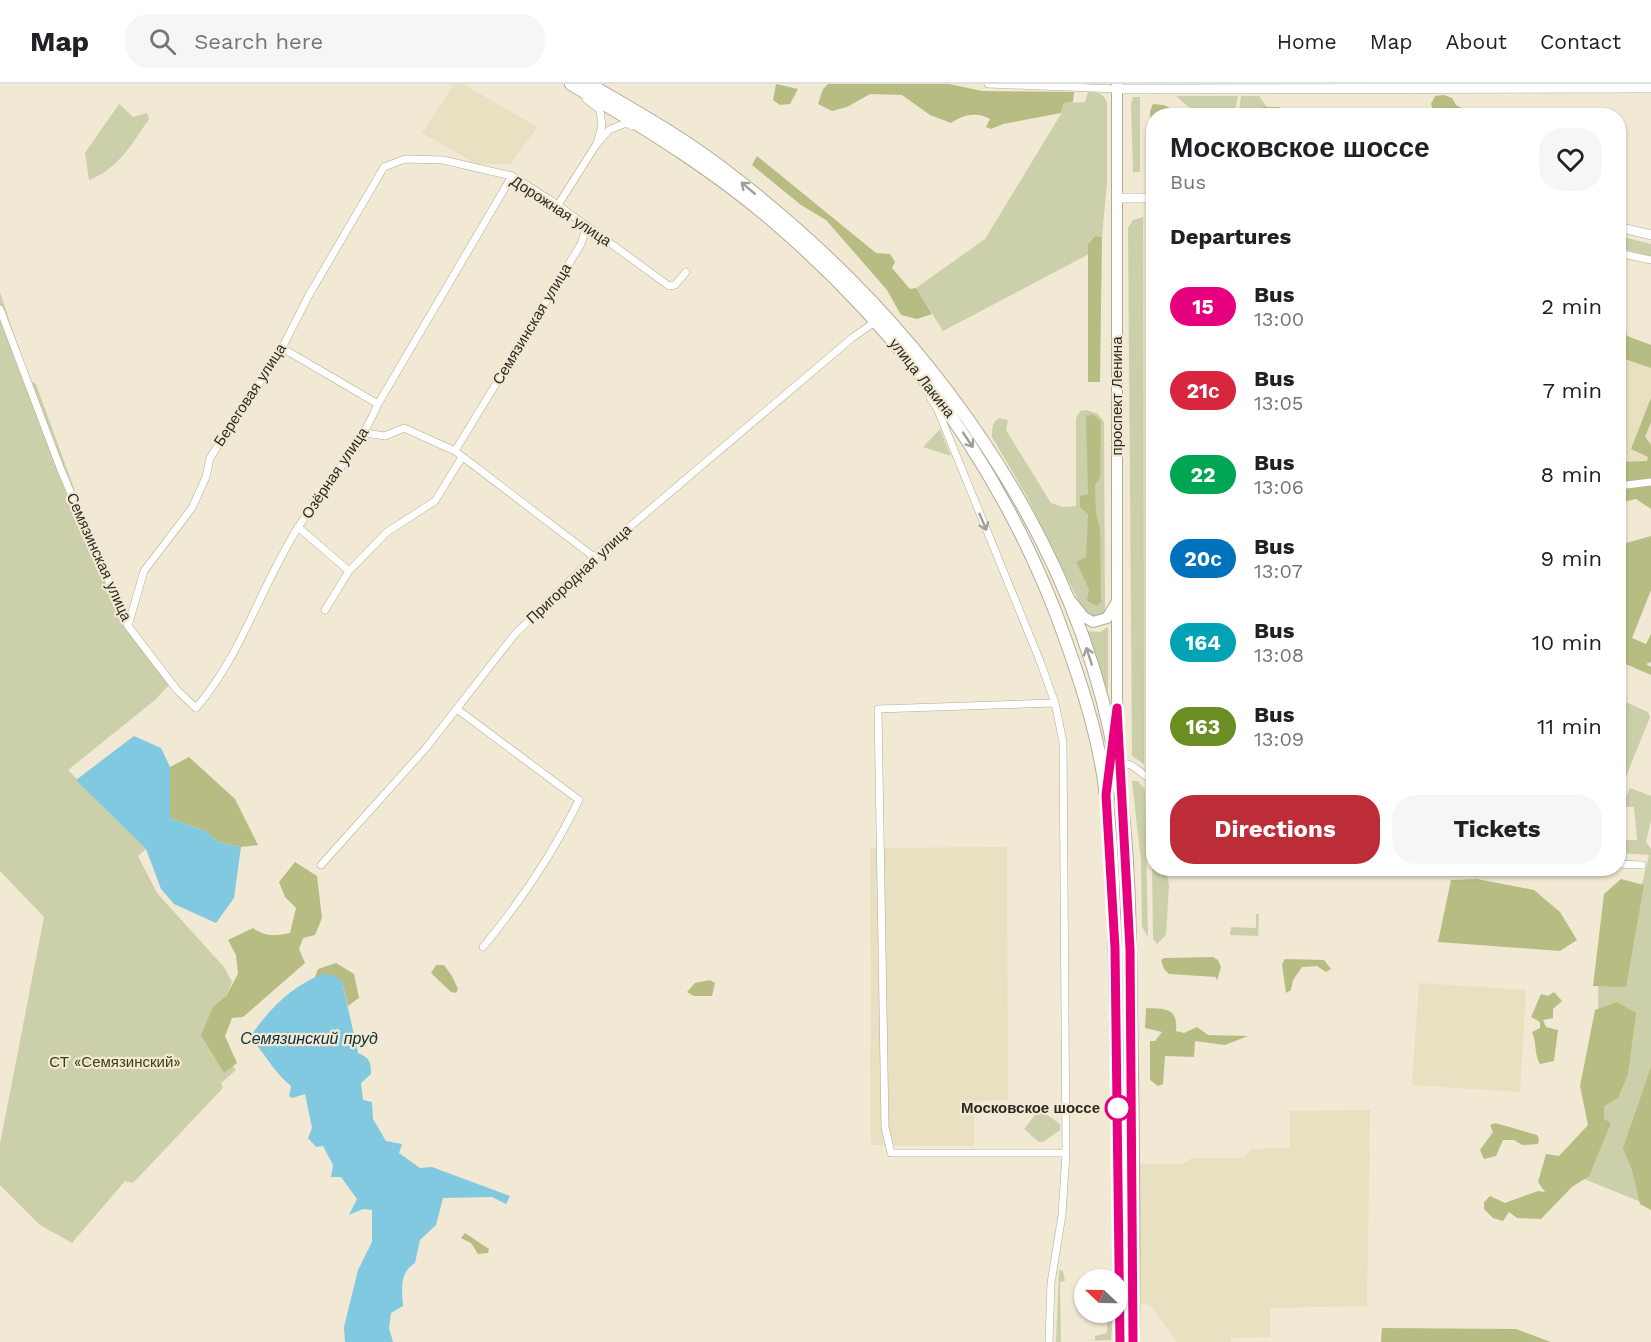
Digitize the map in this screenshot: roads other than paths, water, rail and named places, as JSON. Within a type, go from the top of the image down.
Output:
[{"type":"highway","name":"улица Лакина","points":[[569,84],[667,143],[783,230],[876,321],[944,405],[1005,502],[1045,586],[1084,698],[1106,795]]},
{"type":"highway","name":"улица Лакина","points":[[589,84],[704,155],[739,181],[806,236],[894,327],[966,416],[1010,483],[1068,597],[1089,657],[1104,712],[1120,790],[1130,949],[1133,1342]]},
{"type":"highway","points":[[1106,795],[1115,948],[1120,1342]]},
{"type":"main road","name":"проспект Ленина","points":[[1106,795],[1115,761],[1117,708],[1117,87]]},
{"type":"main road","points":[[1068,597],[1084,616],[1098,622],[1111,614],[1118,594]]},
{"type":"main road","points":[[1084,698],[1095,710],[1104,712],[1112,710],[1117,696]]},
{"type":"main road","points":[[1084,698],[1115,761]]},
{"type":"main road","name":"проспект Ленина","points":[[1112,744],[1117,708]]},
{"type":"street","points":[[569,84],[600,110],[602,126],[596,146]]},
{"type":"street","points":[[988,84],[1117,87],[1651,88]]},
{"type":"street","points":[[558,205],[609,130],[626,123],[667,143]]},
{"type":"street","name":"Дорожная улица","points":[[384,167],[405,159],[443,160],[512,176],[558,205],[669,286],[675,285],[686,272]]},
{"type":"street","name":"Береговая улица","points":[[128,626],[144,570],[192,508],[206,477],[210,458],[282,348],[309,295],[384,167]]},
{"type":"street","name":"Озёрная улица","points":[[196,708],[217,684],[298,527],[365,433],[378,404],[512,176]]},
{"type":"street","points":[[1118,198],[1146,198]]},
{"type":"street","name":"Семязинская улица","points":[[455,451],[581,244],[587,226]]},
{"type":"street","points":[[1626,229],[1651,235]]},
{"type":"street","points":[[1626,255],[1651,260]]},
{"type":"street","name":"Семязинская улица","points":[[0,309],[28,390],[128,626],[177,690],[196,708]]},
{"type":"street","name":"Пригородная улица","points":[[321,865],[426,748],[515,634],[594,557],[852,338],[876,321]]},
{"type":"street","points":[[282,348],[378,404]]},
{"type":"street","points":[[908,359],[937,408],[1031,638],[1055,703],[1063,742],[1066,1153],[1062,1215],[1051,1283],[1048,1342]]},
{"type":"street","points":[[365,433],[385,436],[404,428],[455,451],[594,557]]},
{"type":"street","points":[[325,610],[349,571],[387,532],[435,501],[462,457]]},
{"type":"street","points":[[1626,485],[1651,482]]},
{"type":"street","points":[[298,527],[349,571]]},
{"type":"street","points":[[1055,703],[878,709],[885,1127],[891,1154],[1066,1153]]},
{"type":"street","points":[[457,709],[579,800],[549,858],[520,902],[483,947]]},
{"type":"street","points":[[1115,761],[1131,765],[1146,776]]},
{"type":"street","points":[[1626,864],[1642,865]]},
{"type":"water","points":[[134,736],[161,748],[170,767],[170,818],[205,831],[218,842],[241,847],[234,898],[216,923],[174,904],[161,889],[146,849],[76,780]]},
{"type":"water","name":"Семязинский пруд","points":[[322,974],[332,975],[342,981],[358,1053],[369,1061],[371,1066],[371,1074],[361,1083],[363,1100],[372,1102],[373,1119],[386,1141],[402,1144],[399,1153],[420,1168],[432,1167],[510,1196],[506,1204],[492,1197],[443,1198],[436,1225],[420,1240],[415,1263],[404,1277],[403,1306],[391,1313],[389,1328],[393,1342],[345,1342],[344,1327],[358,1270],[372,1242],[372,1210],[363,1209],[349,1215],[357,1199],[341,1177],[331,1177],[333,1165],[323,1146],[316,1147],[308,1138],[312,1128],[305,1094],[292,1098],[289,1096],[291,1086],[279,1075],[250,1037],[265,1017],[291,992]]},
{"type":"place","name":"Московское шоссе","points":[[1118,1108]]},
{"type":"park label","name":"СТ «Семязинский»","points":[[115,1062]]}]
